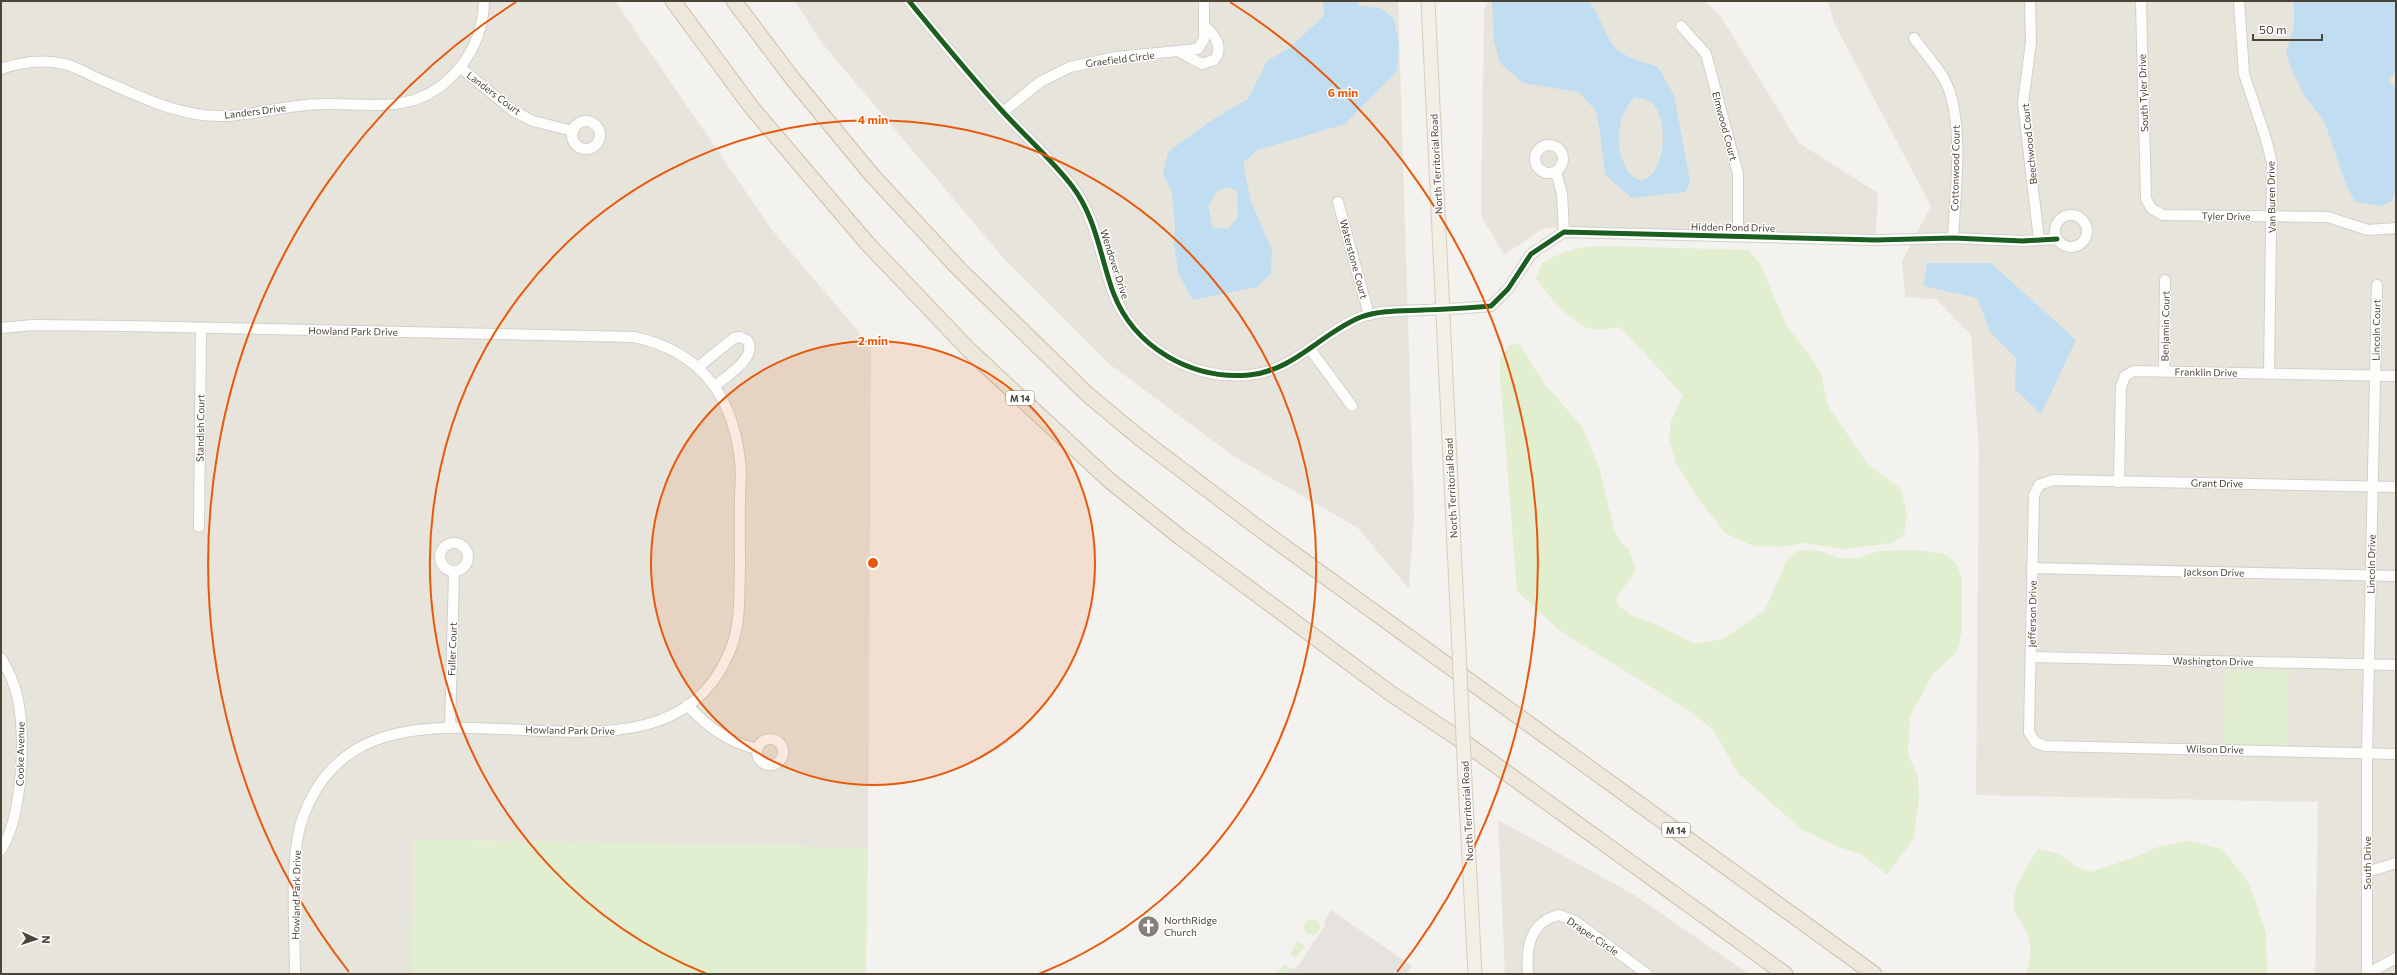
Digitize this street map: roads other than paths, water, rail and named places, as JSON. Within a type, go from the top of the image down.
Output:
[{"type":"highway","name":"M 14","points":[[674,1],[752,108],[867,243],[969,350],[1110,481],[1180,537],[1390,692],[1468,745],[1785,974]]},
{"type":"highway","name":"M 14","points":[[734,1],[792,78],[871,174],[959,269],[1087,394],[1153,448],[1260,530],[1874,974]]},
{"type":"main road","name":"North Territorial Road","points":[[1428,1],[1475,974]]},
{"type":"street","points":[[462,68],[477,38],[484,13],[484,1]]},
{"type":"street","name":"Wendover Drive","points":[[909,1],[1003,112],[1060,172],[1080,198],[1092,221],[1119,305],[1132,326],[1152,346],[1186,366],[1228,376],[1252,374],[1272,370],[1292,361],[1342,326],[1369,315],[1442,309]]},
{"type":"street","name":"Graefield Circle","points":[[1003,112],[1040,82],[1070,67],[1116,57],[1193,51],[1202,45],[1204,1]]},
{"type":"street","name":"Beechwood Court","points":[[2030,1],[2031,42],[2023,103],[2039,240]]},
{"type":"street","name":"South Tyler Drive","points":[[2141,1],[2146,186]]},
{"type":"street","name":"Van Buren Drive","points":[[2239,1],[2244,74],[2266,139],[2272,163],[2269,374]]},
{"type":"street","points":[[1180,52],[1202,64],[1214,60],[1219,52],[1218,43],[1204,25]]},
{"type":"street","name":"Elmwood Court","points":[[1681,26],[1706,54],[1738,174],[1738,236]]},
{"type":"street","name":"Cottonwood Court","points":[[1914,38],[1944,78],[1955,110],[1957,140],[1954,238]]},
{"type":"street","name":"Landers Drive","points":[[1,69],[32,61],[64,64],[167,108],[198,114],[229,116],[308,105],[396,104],[415,99],[438,88],[462,68]]},
{"type":"street","name":"Landers Court","points":[[462,68],[514,111],[533,120],[573,132]]},
{"type":"street","points":[[1442,309],[1491,306],[1508,289],[1531,254],[1564,232],[1562,194],[1556,172]]},
{"type":"street","name":"Tyler Drive","points":[[2146,186],[2149,205],[2163,215],[2328,217],[2368,230],[2396,228]]},
{"type":"street","name":"Waterstone Court","points":[[1338,202],[1369,315]]},
{"type":"street","name":"Hidden Pond Drive","points":[[1564,232],[1875,240],[1954,238],[1988,241],[2057,239]]},
{"type":"street","name":"Benjamin Court","points":[[2164,371],[2165,280]]},
{"type":"street","name":"Lincoln Court","points":[[2375,376],[2377,284]]},
{"type":"street","name":"Howland Park Drive","points":[[1,328],[34,325],[622,336],[645,339],[663,345],[680,354],[698,367],[715,386],[730,415],[740,452],[739,614],[734,640],[723,664],[707,687],[688,705],[656,722],[620,731],[450,728],[412,729],[375,739],[344,759],[315,793],[302,820],[296,846],[295,974]]},
{"type":"street","name":"Standish Court","points":[[199,527],[201,328]]},
{"type":"street","points":[[698,367],[734,338],[740,337],[747,340],[750,350],[748,357],[715,386]]},
{"type":"street","points":[[1310,349],[1352,406]]},
{"type":"street","name":"Franklin Drive","points":[[2119,482],[2122,380],[2127,374],[2134,371],[2396,376]]},
{"type":"street","name":"Lincoln Drive","points":[[2367,753],[2375,376]]},
{"type":"street","name":"Grant Drive","points":[[2039,485],[2053,480],[2396,487]]},
{"type":"street","name":"Jefferson Drive","points":[[2035,742],[2029,732],[2034,495],[2039,485]]},
{"type":"street","name":"Jackson Drive","points":[[2032,568],[2396,576]]},
{"type":"street","name":"Fuller Court","points":[[450,728],[454,571]]},
{"type":"street","name":"Washington Drive","points":[[2031,656],[2396,665]]},
{"type":"street","name":"Cooke Avenue","points":[[1,658],[16,693],[21,729],[17,810],[12,828],[1,850]]},
{"type":"street","points":[[688,705],[717,733],[742,745],[757,749]]},
{"type":"street","name":"Wilson Drive","points":[[2035,742],[2045,746],[2396,754]]},
{"type":"street","name":"South Drive","points":[[2367,753],[2367,974]]},
{"type":"street","points":[[2367,872],[2396,863]]},
{"type":"street","name":"Draper Circle","points":[[1528,974],[1527,952],[1529,942],[1546,920],[1558,915],[1575,921],[1647,974]]},
{"type":"street","points":[[2367,974],[2396,958]]},
{"type":"water","points":[[1323,1],[1356,1],[1360,6],[1380,8],[1394,18],[1399,46],[1397,71],[1345,124],[1257,150],[1243,163],[1251,201],[1272,250],[1271,274],[1257,287],[1193,300],[1179,275],[1174,246],[1175,226],[1172,192],[1163,174],[1168,152],[1209,122],[1248,99],[1267,61],[1289,48],[1324,16]],"holes":[[[1227,187],[1237,191],[1238,217],[1228,229],[1213,228],[1208,206],[1216,192]]]},
{"type":"water","points":[[1492,1],[1589,1],[1615,47],[1620,52],[1632,58],[1658,67],[1674,95],[1690,181],[1686,192],[1632,198],[1605,175],[1596,111],[1579,92],[1523,83],[1500,63],[1494,41]],"holes":[[[1635,97],[1650,101],[1656,108],[1660,116],[1663,138],[1660,159],[1656,168],[1651,175],[1644,179],[1638,180],[1628,171],[1619,145],[1620,125],[1627,107]]]},
{"type":"water","points":[[2294,1],[2396,1],[2396,67],[2394,74],[2389,80],[2396,88],[2396,186],[2392,201],[2382,206],[2355,202],[2345,182],[2325,123],[2305,96],[2292,71],[2286,53],[2294,27]]},
{"type":"water","points":[[1927,263],[1991,263],[2076,340],[2041,414],[2015,389],[2016,358],[1991,333],[1977,298],[1923,286]]},
{"type":"place","name":"NorthRidge Church","points":[[1149,926]]}]
